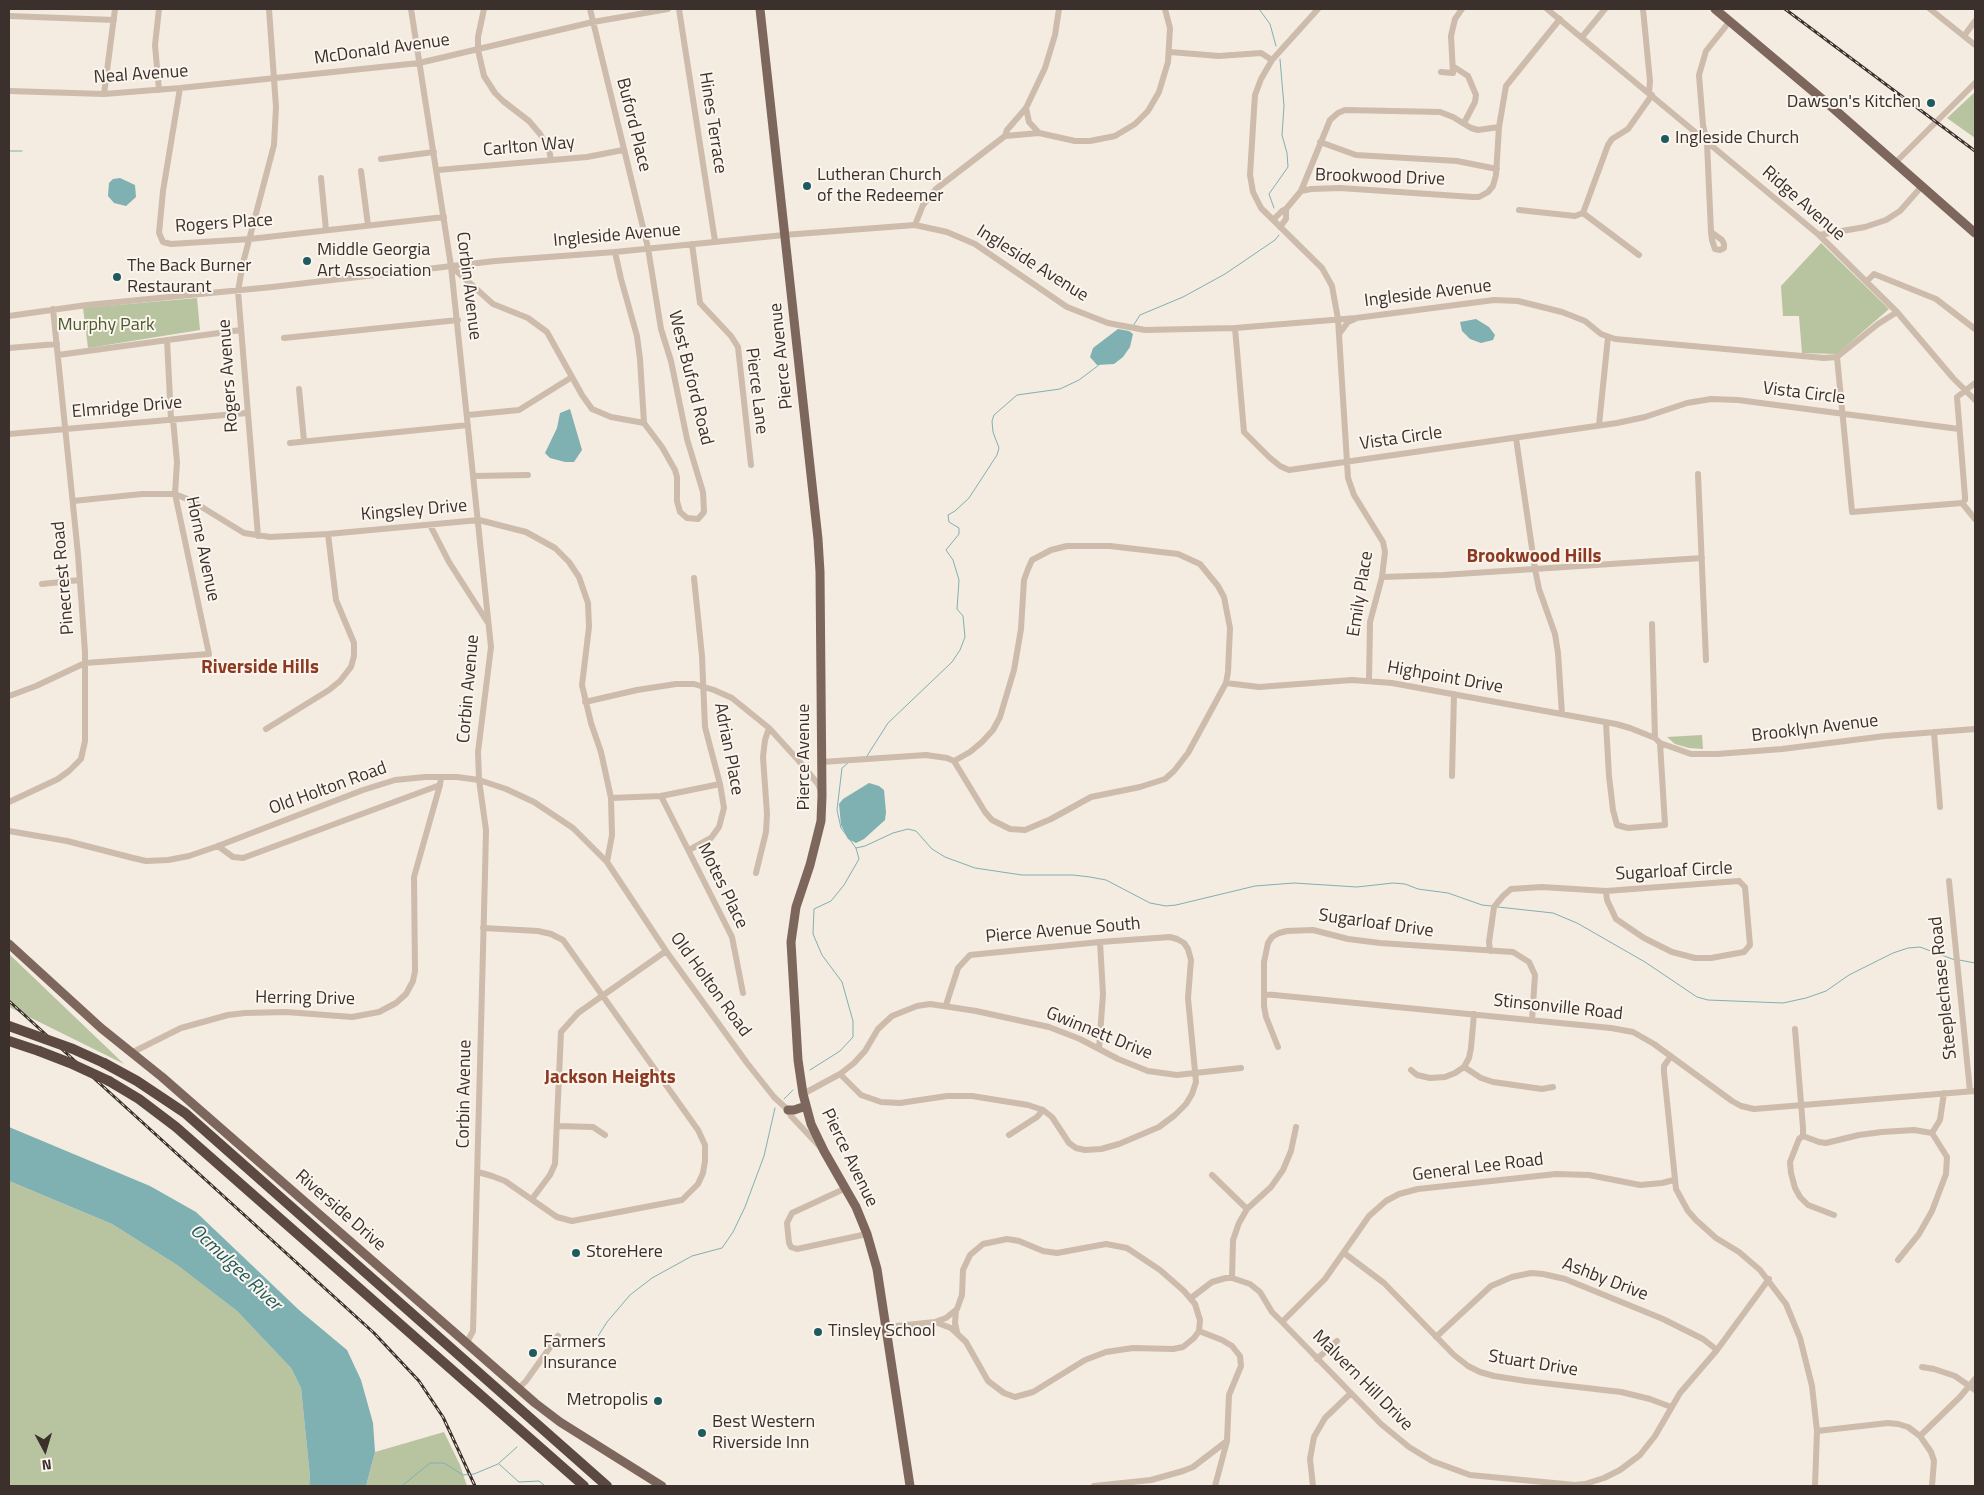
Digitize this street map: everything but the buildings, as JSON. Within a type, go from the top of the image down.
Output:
[{"type":"highway","points":[[9,1026],[73,1049],[104,1063],[137,1081],[185,1113],[607,1486]]},
{"type":"highway","points":[[9,1041],[78,1066],[109,1081],[139,1099],[176,1126],[584,1486]]},
{"type":"main road","name":"Pierce Avenue","points":[[760,9],[818,539],[822,796],[817,839],[796,907],[791,942],[798,1060],[803,1094],[811,1124],[856,1207],[867,1234],[877,1269],[910,1486]]},
{"type":"main road","points":[[1715,9],[1975,233]]},
{"type":"main road","name":"Riverside Drive","points":[[9,944],[74,1004],[189,1100],[518,1388],[560,1422],[662,1486]]},
{"type":"main road","points":[[788,1110],[806,1106]]},
{"type":"street","points":[[104,94],[115,9]]},
{"type":"street","points":[[159,9],[155,45],[159,90]]},
{"type":"street","name":"Rogers Avenue","points":[[258,536],[238,291],[274,145],[276,107],[269,9]]},
{"type":"street","name":"Corbin Avenue","points":[[411,9],[438,170],[458,320],[491,647],[478,752],[479,780],[484,803],[486,830],[473,1331],[466,1344]]},
{"type":"street","points":[[484,9],[478,36],[478,50],[484,76],[495,93],[509,107],[529,121],[540,134],[549,149],[551,160]]},
{"type":"street","name":"Buford Place","points":[[590,9],[648,248]]},
{"type":"street","name":"McDonald Avenue","points":[[274,78],[419,63],[593,22],[668,9]]},
{"type":"street","name":"Hines Terrace","points":[[679,9],[715,241]]},
{"type":"street","points":[[916,225],[924,205],[936,190],[1005,136],[1026,108],[1045,68],[1055,35],[1059,9]]},
{"type":"street","points":[[1005,136],[1039,133],[1075,141],[1090,141],[1114,136],[1128,129],[1151,106],[1165,75],[1170,52],[1170,28],[1166,9]]},
{"type":"street","name":"Vista Circle","points":[[1318,9],[1272,60],[1261,79],[1255,95],[1250,175],[1257,200],[1272,220],[1307,252],[1328,277],[1332,286],[1338,319],[1347,462],[1629,421],[1687,403],[1711,399],[1738,400],[1959,429]]},
{"type":"street","points":[[1441,72],[1453,72],[1451,36],[1455,18],[1462,9]]},
{"type":"street","name":"Ridge Avenue","points":[[1547,9],[1819,235],[1897,312],[1975,400]]},
{"type":"street","points":[[1582,37],[1605,9]]},
{"type":"street","points":[[1519,210],[1575,216],[1583,213],[1608,145],[1612,139],[1628,129],[1650,94],[1643,9]]},
{"type":"street","points":[[1930,9],[1975,45]]},
{"type":"street","points":[[9,16],[114,20]]},
{"type":"street","points":[[1320,142],[1356,155],[1456,161],[1497,169],[1499,127],[1506,86],[1560,19]]},
{"type":"street","points":[[1711,232],[1707,142],[1703,125],[1699,75],[1702,61],[1708,48],[1730,20]]},
{"type":"street","points":[[1964,36],[1975,20]]},
{"type":"street","points":[[1170,52],[1219,56],[1261,52],[1272,60]]},
{"type":"street","points":[[1454,68],[1468,76],[1476,95],[1475,102],[1464,123]]},
{"type":"street","name":"Neal Avenue","points":[[9,91],[104,94],[274,78]]},
{"type":"street","points":[[1895,163],[1975,83]]},
{"type":"street","name":"Rogers Place","points":[[180,88],[163,191],[160,239],[163,242],[171,244],[250,239],[444,217]]},
{"type":"street","points":[[1026,108],[1029,122],[1039,133]]},
{"type":"street","points":[[1301,191],[1330,120],[1338,112],[1345,110],[1440,112],[1453,116],[1478,130],[1499,127]]},
{"type":"street","name":"Carlton Way","points":[[438,170],[612,154],[623,150]]},
{"type":"street","points":[[380,159],[434,152]]},
{"type":"street","name":"Brookwood Drive","points":[[1272,220],[1286,209],[1301,191],[1323,188],[1467,197],[1482,196],[1493,186],[1497,169]]},
{"type":"street","points":[[360,170],[368,225]]},
{"type":"street","points":[[321,178],[326,230]]},
{"type":"street","points":[[1819,235],[1865,227],[1886,220],[1900,211],[1922,186]]},
{"type":"street","name":"Brookwood Drive","points":[[1280,227],[1286,219],[1286,209]]},
{"type":"street","points":[[1583,213],[1639,255]]},
{"type":"street","name":"Ingleside Avenue","points":[[9,316],[53,309],[238,291],[495,261],[916,225],[947,232],[975,244],[1061,304],[1108,323],[1132,328],[1165,331],[1235,328],[1356,318],[1494,300],[1518,301],[1574,316],[1585,320],[1608,338]]},
{"type":"street","name":"Pierce Lane","points":[[692,244],[700,303],[738,346],[751,465]]},
{"type":"street","name":"West Buford Road","points":[[644,423],[662,447],[675,470],[677,501],[680,512],[687,518],[698,519],[703,513],[705,504],[703,492],[686,433],[671,361],[661,329],[648,248]]},
{"type":"street","points":[[451,266],[454,271],[492,304],[528,318],[547,332],[586,402],[599,413],[644,423],[637,336],[615,252]]},
{"type":"street","points":[[1866,282],[1874,274],[1936,299],[1975,329]]},
{"type":"street","name":"Pinecrest Road","points":[[9,802],[58,779],[76,766],[81,759],[85,740],[85,662],[80,580],[53,309]]},
{"type":"street","points":[[1599,425],[1608,338],[1824,358],[1837,357],[1878,324],[1897,312]]},
{"type":"street","points":[[1339,335],[1348,322],[1356,318]]},
{"type":"street","points":[[284,338],[458,320]]},
{"type":"street","points":[[1235,328],[1244,432],[1269,458],[1289,470],[1347,462]]},
{"type":"street","points":[[58,355],[240,330]]},
{"type":"street","name":"Horne Avenue","points":[[85,662],[209,654],[174,494],[177,462],[167,340]]},
{"type":"street","points":[[9,348],[57,344]]},
{"type":"street","points":[[1837,357],[1852,512],[1962,503]]},
{"type":"street","points":[[468,416],[519,410],[572,377]]},
{"type":"street","points":[[1962,503],[1966,497],[1957,397],[1975,383]]},
{"type":"street","points":[[300,389],[304,441]]},
{"type":"street","name":"Elmridge Drive","points":[[9,434],[247,413]]},
{"type":"street","points":[[290,443],[468,425]]},
{"type":"street","points":[[1516,438],[1539,589],[1555,634],[1560,667],[1562,714]]},
{"type":"street","name":"Emily Place","points":[[1347,462],[1350,487],[1383,542],[1385,558],[1370,622],[1369,680]]},
{"type":"street","points":[[1698,474],[1706,660]]},
{"type":"street","points":[[474,476],[528,476]]},
{"type":"street","name":"Kingsley Drive","points":[[73,501],[150,494],[174,494],[192,501],[244,533],[258,536],[286,537],[328,534],[479,520],[526,532],[544,541],[563,555],[579,577],[585,592],[589,613],[589,627],[582,685],[585,702],[601,752],[611,798],[612,835],[607,862]]},
{"type":"street","points":[[1962,503],[1975,519]]},
{"type":"street","points":[[430,525],[449,562],[489,624]]},
{"type":"street","points":[[266,729],[329,690],[351,668],[354,644],[336,600],[328,534]]},
{"type":"street","points":[[822,762],[926,755],[947,758],[954,761],[985,812],[992,820],[1010,829],[1025,830],[1032,829],[1091,797],[1140,787],[1164,778],[1174,771],[1188,753],[1226,683],[1230,641],[1229,616],[1224,597],[1218,586],[1200,564],[1189,557],[1163,551],[1110,546],[1059,548],[1032,560],[1024,580],[1018,648],[1014,670],[1000,717],[993,730],[982,742],[954,761]]},
{"type":"street","points":[[1382,577],[1443,575],[1702,558]]},
{"type":"street","name":"Adrian Place","points":[[689,850],[711,838],[719,827],[724,808],[720,784],[705,727],[702,656],[694,578]]},
{"type":"street","points":[[42,584],[80,580]]},
{"type":"street","points":[[1606,723],[1609,776],[1613,810],[1617,825],[1628,828],[1666,825],[1657,740],[1652,624]]},
{"type":"street","points":[[9,696],[36,686],[85,662]]},
{"type":"street","name":"Highpoint Drive","points":[[1226,683],[1259,687],[1309,682],[1369,680],[1606,723],[1630,728],[1657,740]]},
{"type":"street","points":[[585,702],[662,686],[694,684],[702,686],[732,698],[769,728],[818,784],[822,796]]},
{"type":"street","points":[[1452,776],[1454,694]]},
{"type":"street","points":[[756,873],[766,832],[767,814],[763,757],[769,728]]},
{"type":"street","name":"Brooklyn Avenue","points":[[1657,740],[1691,754],[1717,754],[1975,729]]},
{"type":"street","points":[[1934,732],[1940,807]]},
{"type":"street","name":"Old Holton Road","points":[[9,831],[67,842],[146,861],[175,859],[218,846],[381,784],[409,778],[441,777],[479,780],[526,798],[549,810],[574,828],[607,862],[666,951],[764,1085],[824,1151]]},
{"type":"street","name":"Herring Drive","points":[[132,1052],[161,1036],[181,1028],[228,1015],[279,1012],[352,1017],[379,1012],[401,999],[412,984],[415,972],[414,877],[441,777]]},
{"type":"street","points":[[611,798],[661,796],[720,784]]},
{"type":"street","points":[[218,846],[233,857],[243,858],[440,785]]},
{"type":"street","name":"Motes Place","points":[[661,796],[732,937],[743,993]]},
{"type":"street","name":"Sugarloaf Circle","points":[[1490,950],[1490,933],[1494,907],[1511,889],[1542,888],[1606,891],[1739,881],[1745,887],[1750,945],[1744,952],[1711,958],[1695,958],[1672,952],[1644,938],[1616,919],[1606,891]]},
{"type":"street","name":"Steeplechase Road","points":[[1949,881],[1972,1091]]},
{"type":"street","points":[[478,1172],[504,1182],[557,1217],[566,1220],[590,1219],[682,1200],[693,1191],[703,1174],[705,1145],[698,1130],[563,940],[556,935],[538,931],[483,928]]},
{"type":"street","name":"Sugarloaf Drive","points":[[1278,1047],[1266,1017],[1264,962],[1268,943],[1272,937],[1287,931],[1314,930],[1348,939],[1380,943],[1513,952],[1529,962],[1535,981],[1532,1020]]},
{"type":"street","name":"Pierce Avenue South","points":[[946,1005],[958,968],[964,959],[970,955],[1170,937],[1182,942],[1188,949],[1192,960],[1188,998],[1195,1074]]},
{"type":"street","points":[[1099,1049],[1103,994],[1100,942]]},
{"type":"street","points":[[532,1199],[550,1175],[555,1164],[561,1032],[578,1013],[666,951]]},
{"type":"street","name":"Stinsonville Road","points":[[1264,994],[1474,1014],[1633,1032],[1641,1035],[1671,1056],[1720,1093],[1742,1106],[1754,1109],[1972,1091]]},
{"type":"street","points":[[803,1094],[840,1074],[865,1051],[878,1029],[892,1016],[917,1006],[946,1005]]},
{"type":"street","name":"Gwinnett Drive","points":[[946,1005],[1049,1027],[1099,1049],[1118,1060],[1148,1071],[1177,1075],[1241,1068]]},
{"type":"street","points":[[1411,1070],[1417,1075],[1430,1078],[1445,1077],[1464,1067],[1471,1048],[1474,1014]]},
{"type":"street","points":[[1795,1029],[1803,1136],[1799,1139],[1790,1162],[1795,1188],[1808,1205],[1834,1215]]},
{"type":"street","points":[[1671,1056],[1664,1066],[1664,1072],[1674,1180],[1682,1201],[1696,1220],[1716,1238],[1749,1259],[1769,1279],[1786,1304],[1800,1338],[1812,1386],[1817,1431],[1815,1486]]},
{"type":"street","points":[[1464,1067],[1481,1078],[1493,1082],[1542,1088],[1554,1087]]},
{"type":"street","points":[[840,1074],[861,1095],[882,1102],[900,1103],[947,1096],[972,1096],[1028,1104],[1043,1110],[1052,1117],[1073,1146],[1085,1150],[1101,1149],[1146,1133],[1175,1115],[1186,1104],[1192,1094],[1196,1082],[1195,1074]]},
{"type":"street","points":[[1932,1133],[1940,1120],[1944,1093]]},
{"type":"street","points":[[1009,1135],[1043,1110]]},
{"type":"street","points":[[558,1126],[594,1127],[605,1134]]},
{"type":"street","points":[[1191,1298],[1212,1282],[1232,1278],[1233,1240],[1239,1223],[1247,1209],[1271,1187],[1283,1170],[1291,1152],[1296,1127]]},
{"type":"street","points":[[1803,1136],[1826,1143],[1859,1134],[1914,1130],[1932,1133],[1947,1157],[1946,1174],[1932,1212],[1919,1234],[1898,1260]]},
{"type":"street","name":"General Lee Road","points":[[1282,1322],[1326,1279],[1360,1226],[1374,1210],[1399,1194],[1418,1189],[1556,1174],[1589,1175],[1640,1185],[1674,1180]]},
{"type":"street","points":[[1212,1175],[1247,1209]]},
{"type":"street","points":[[846,1188],[792,1213],[787,1223],[789,1243],[791,1247],[801,1248],[867,1234]]},
{"type":"street","points":[[935,1322],[958,1333],[966,1342],[988,1381],[1004,1393],[1015,1397],[1033,1392],[1090,1357],[1127,1348],[1180,1348],[1188,1344],[1200,1331],[1198,1311],[1191,1298],[1160,1270],[1127,1248],[1106,1244],[1057,1253],[1039,1250],[1019,1242],[999,1240],[983,1244],[970,1255],[963,1270],[962,1295],[955,1323],[958,1333]]},
{"type":"street","name":"Stuart Drive","points":[[1344,1253],[1384,1283],[1462,1361],[1486,1374],[1621,1392],[1650,1399],[1671,1407]]},
{"type":"street","name":"Ashby Drive","points":[[1436,1337],[1492,1286],[1512,1277],[1531,1273],[1565,1279],[1663,1319],[1703,1339],[1717,1350]]},
{"type":"street","name":"Malvern Hill Drive","points":[[1232,1278],[1255,1287],[1282,1322],[1317,1359],[1395,1437],[1409,1448],[1432,1461],[1470,1475],[1557,1485],[1585,1484],[1604,1478],[1620,1470],[1640,1454],[1655,1436],[1680,1393],[1717,1350],[1769,1279]]},
{"type":"street","points":[[886,1327],[935,1322],[946,1318],[957,1309]]},
{"type":"street","points":[[1200,1331],[1232,1346],[1240,1356],[1240,1371],[1229,1395],[1227,1441],[1215,1486]]},
{"type":"street","points":[[518,1388],[527,1380],[558,1336]]},
{"type":"street","points":[[1317,1359],[1337,1341]]},
{"type":"street","points":[[1922,1367],[1945,1372],[1973,1388]]},
{"type":"street","points":[[1920,1436],[1973,1388],[1975,1379]]},
{"type":"street","points":[[1312,1486],[1310,1459],[1314,1437],[1325,1418],[1351,1393]]},
{"type":"street","points":[[1817,1431],[1869,1424],[1898,1424],[1908,1427],[1920,1436],[1934,1461],[1932,1486]]},
{"type":"street","points":[[1094,1486],[1151,1480],[1183,1472],[1193,1467],[1227,1441]]},
{"type":"green space","points":[[1975,92],[1975,138],[1947,118]]},
{"type":"green space","points":[[1821,243],[1889,309],[1837,354],[1802,353],[1799,316],[1783,316],[1781,286]]},
{"type":"green space","name":"Murphy Park","points":[[197,298],[200,330],[88,348],[83,308]]},
{"type":"green space","points":[[1702,735],[1703,749],[1675,744],[1667,737]]},
{"type":"green space","points":[[9,954],[124,1064],[9,1007]]},
{"type":"green space","points":[[9,1181],[112,1224],[177,1265],[237,1311],[291,1368],[301,1388],[310,1477],[309,1486],[12,1486],[9,1484]]},
{"type":"green space","points":[[444,1432],[460,1465],[467,1486],[366,1486],[375,1452]]},
{"type":"water","points":[[120,178],[135,185],[136,197],[126,206],[114,203],[108,196],[109,183],[113,179]]},
{"type":"water","points":[[1476,319],[1489,327],[1495,335],[1493,340],[1481,343],[1470,339],[1462,331],[1460,322]]},
{"type":"water","points":[[1118,329],[1129,331],[1133,334],[1130,347],[1123,357],[1114,364],[1097,365],[1090,357],[1093,348]]},
{"type":"water","points":[[570,409],[582,450],[574,462],[565,462],[550,458],[545,453],[557,428],[560,413]]},
{"type":"water","points":[[869,783],[879,786],[884,790],[885,820],[864,839],[856,843],[848,839],[841,825],[839,804],[843,799]]},
{"type":"water","name":"Ocmulgee River","points":[[9,1127],[150,1186],[196,1212],[299,1310],[347,1350],[361,1380],[373,1423],[375,1452],[366,1486],[309,1486],[310,1477],[301,1388],[291,1368],[237,1311],[177,1265],[112,1224],[9,1181]]},
{"type":"waterway","points":[[1259,9],[1270,24],[1276,46]]},
{"type":"waterway","points":[[1274,208],[1269,194],[1288,167],[1287,153],[1282,135],[1284,106],[1280,59]]},
{"type":"waterway","points":[[9,151],[22,151]]},
{"type":"waterway","points":[[1133,326],[1140,315],[1183,297],[1225,274],[1275,240],[1279,235]]},
{"type":"waterway","points":[[867,756],[888,723],[952,662],[960,650],[965,637],[963,616],[957,609],[959,580],[953,560],[946,550],[959,534],[959,528],[949,522],[948,515],[969,498],[997,455],[999,448],[993,432],[992,421],[994,415],[1017,395],[1060,389],[1079,380],[1099,365]]},
{"type":"waterway","points":[[810,1070],[840,1051],[853,1037],[853,1021],[842,982],[822,955],[813,934],[814,909],[831,901],[844,885],[859,859],[856,848],[841,828],[837,810],[842,768],[848,763]]},
{"type":"waterway","points":[[856,848],[908,829],[916,831],[932,849],[945,857],[975,868],[1022,875],[1073,875],[1106,880],[1150,903],[1166,906],[1255,886],[1294,883],[1357,887],[1393,883],[1405,884],[1418,889],[1448,893],[1482,905],[1492,906]]},
{"type":"waterway","points":[[1498,907],[1553,913],[1577,923],[1645,962],[1697,997],[1708,1000],[1783,1003],[1806,998],[1826,991],[1849,975],[1893,953],[1908,948],[1920,947],[1955,960]]},
{"type":"waterway","points":[[1959,960],[1975,963]]},
{"type":"waterway","points":[[784,1099],[793,1090]]},
{"type":"waterway","points":[[593,1344],[607,1322],[630,1295],[652,1278],[692,1256],[722,1248],[733,1232],[745,1207],[764,1156],[775,1108]]},
{"type":"waterway","points":[[402,1486],[430,1463],[444,1463],[463,1475],[474,1474],[498,1464],[517,1447]]},
{"type":"waterway","points":[[499,1464],[519,1482],[539,1481],[545,1486]]},
{"type":"railway","points":[[1785,9],[1975,151]]},
{"type":"railway","points":[[9,1001],[374,1333],[419,1381],[443,1417],[475,1486]]},
{"type":"place","name":"Dawson's Kitchen","points":[[1931,103]]},
{"type":"place","name":"Ingleside Church","points":[[1665,139]]},
{"type":"place","name":"Lutheran Church of the Redeemer","points":[[807,186]]},
{"type":"place","name":"Middle Georgia Art Association","points":[[307,261]]},
{"type":"place","name":"The Back Burner Restaurant","points":[[117,277]]},
{"type":"place","name":"StoreHere","points":[[576,1253]]},
{"type":"place","name":"Tinsley School","points":[[818,1332]]},
{"type":"place","name":"Farmers Insurance","points":[[533,1353]]},
{"type":"place","name":"Metropolis","points":[[658,1401]]},
{"type":"place","name":"Best Western Riverside Inn","points":[[702,1433]]},
{"type":"district","name":"Brookwood Hills","points":[[1534,557]]},
{"type":"district","name":"Riverside Hills","points":[[260,668]]},
{"type":"district","name":"Jackson Heights","points":[[610,1078]]}]
